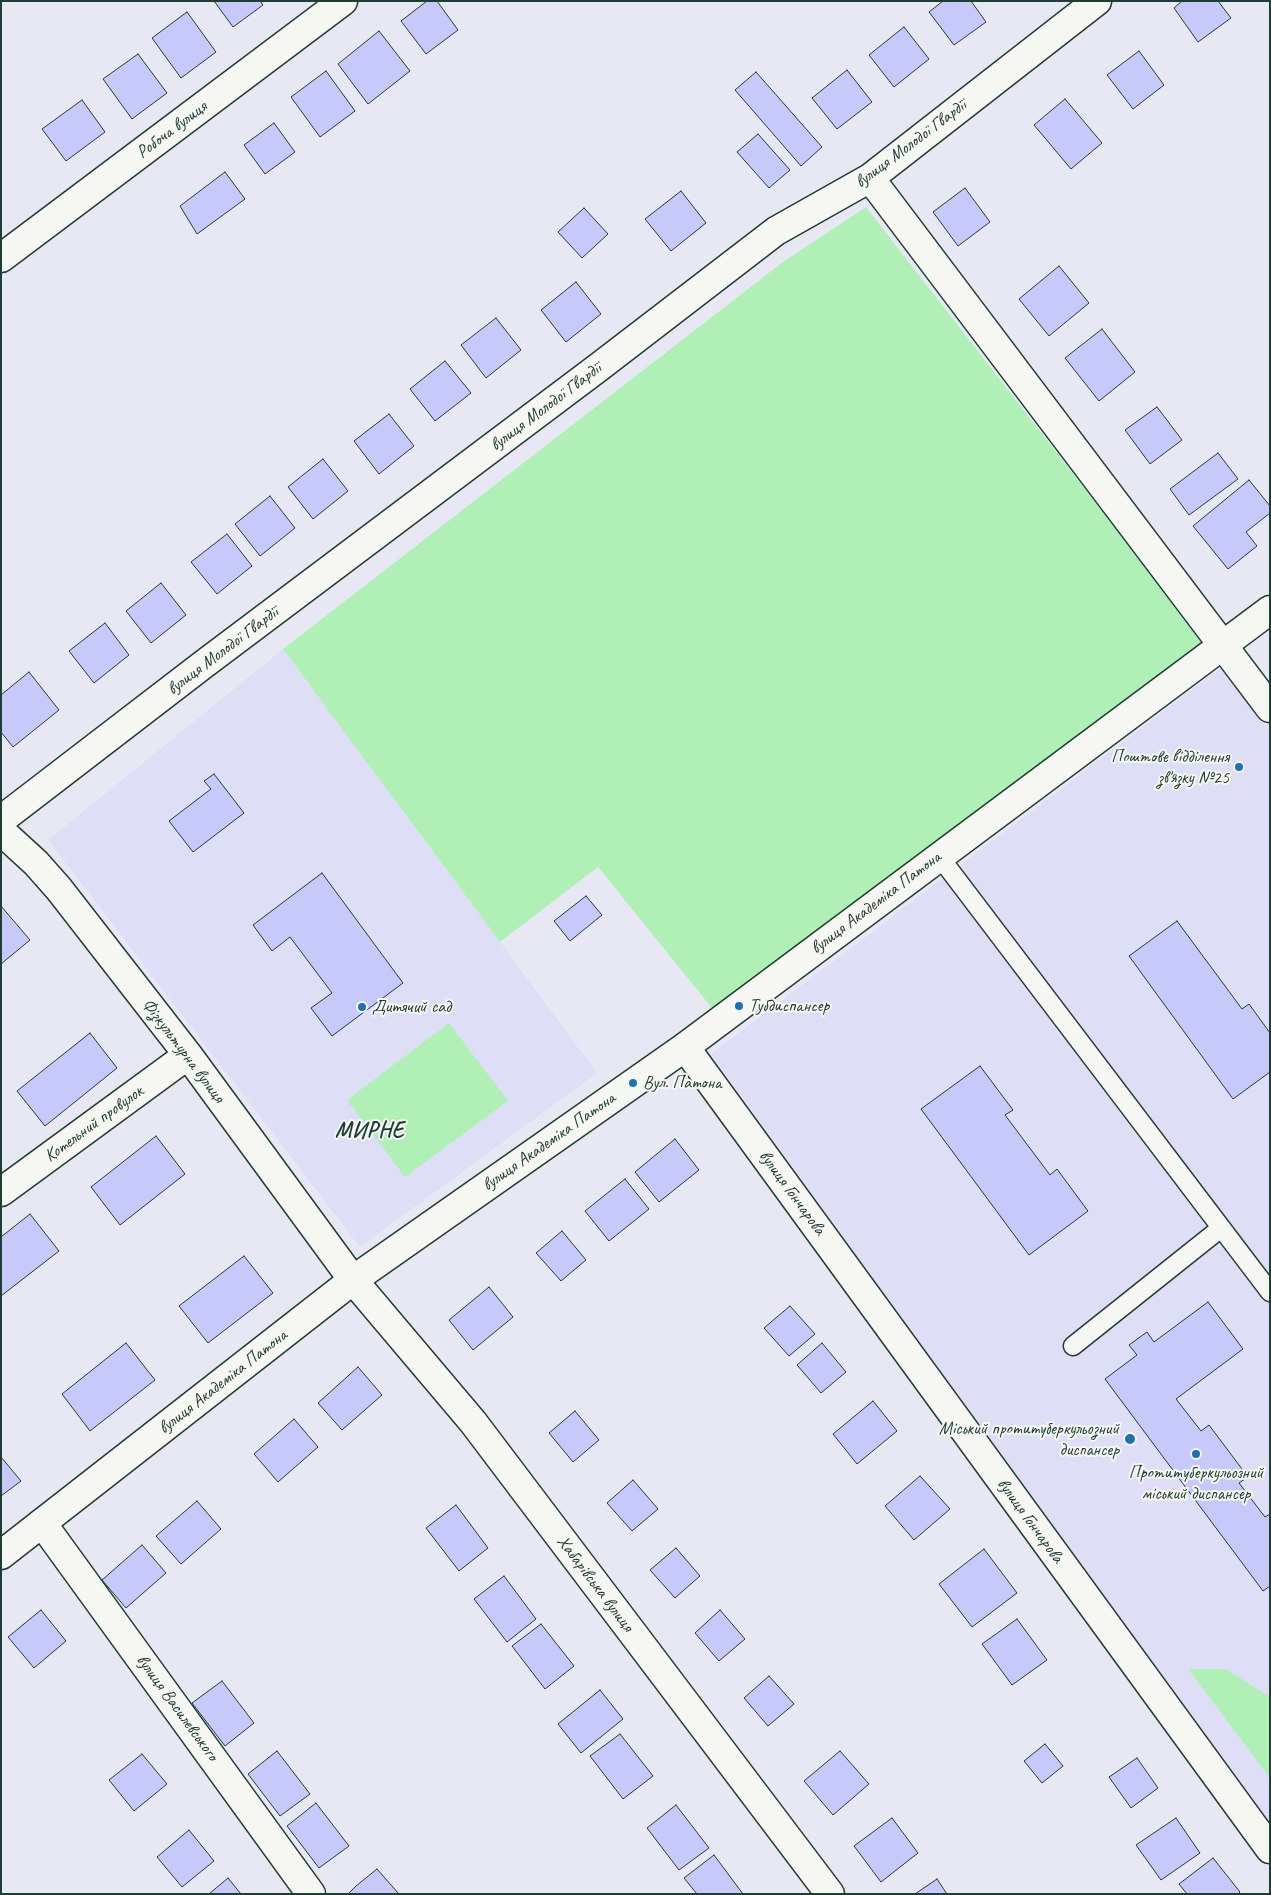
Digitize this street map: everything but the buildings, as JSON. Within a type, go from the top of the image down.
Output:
[{"type":"street","name":"Робоча вулиця","points":[[1,258],[343,1]]},
{"type":"street","name":"вулиця Молодої Гвардії","points":[[1,820],[212,658],[607,361],[776,230],[870,178],[1096,1]]},
{"type":"street","points":[[870,178],[1270,708]]},
{"type":"street","name":"вулиця Академіка Патона","points":[[1,1555],[354,1280],[685,1047],[1270,610]]},
{"type":"street","name":"Фізкультурна вулиця","points":[[1,831],[36,863],[59,888],[188,1055],[354,1280]]},
{"type":"street","name":"вулиця Гончарова","points":[[685,1047],[1270,1849]]},
{"type":"street","name":"Котельний провулок","points":[[1,1192],[188,1055]]},
{"type":"street","name":"Хабарівська вулиця","points":[[354,1280],[473,1422],[830,1894]]},
{"type":"street","name":"вулиця Василевського","points":[[42,1523],[311,1894]]},
{"type":"lane","points":[[939,856],[1270,1292]]},
{"type":"lane","points":[[1073,1346],[1221,1228]]},
{"type":"shaded area","name":"Дитячий сад","points":[[283,649],[597,1073],[360,1247],[48,840]]},
{"type":"shaded area","name":"Міський протитуберкульозний диспансер","points":[[1223,666],[1270,730],[1270,1825],[711,1054]]},
{"type":"green space","points":[[866,207],[1205,644],[712,1008],[598,867],[500,942],[283,649],[783,262]]},
{"type":"green space","points":[[449,1023],[508,1101],[405,1177],[347,1100]]},
{"type":"green space","points":[[1188,1669],[1226,1669],[1270,1697],[1270,1778]]},
{"type":"place","name":"Поштове відділення зв'язку №25","points":[[1239,767]]},
{"type":"place","name":"Тубдиспансер","points":[[739,1006]]},
{"type":"place","name":"Дитячий сад","points":[[362,1007]]},
{"type":"place","name":"Вул. Патона","points":[[633,1083]]},
{"type":"place","name":"Міський протитуберкульозний диспансер","points":[[1130,1439]]},
{"type":"place","name":"Протитуберкульозний міський диспансер","points":[[1196,1454]]},
{"type":"district","name":"МИРНЕ","points":[[370,1131]]}]
